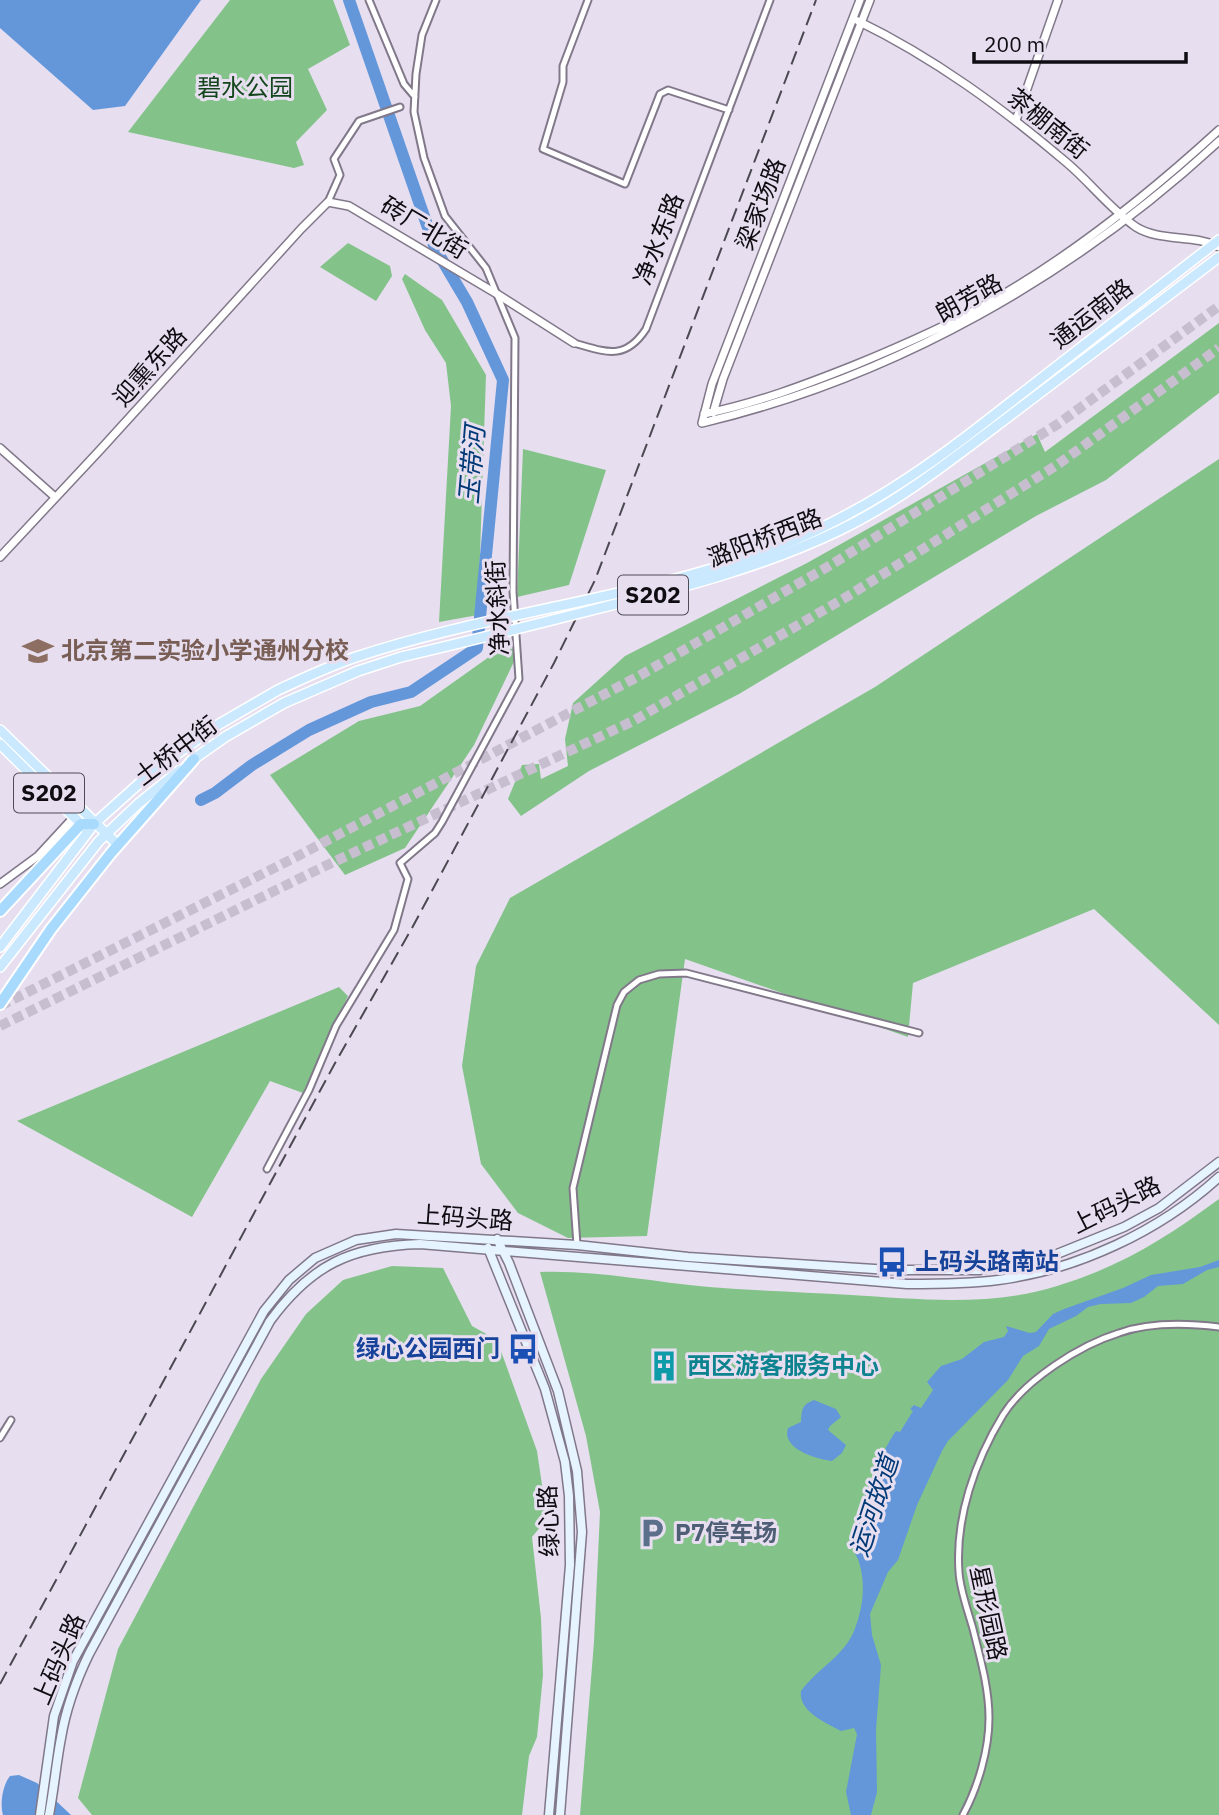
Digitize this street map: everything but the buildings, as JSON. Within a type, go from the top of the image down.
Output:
[{"type":"highway","points":[[0,1004],[51,929],[115,849],[194,759]]},
{"type":"highway","points":[[0,911],[84,824]]},
{"type":"main road","name":"通运南路","points":[[992,423],[1217,244]]},
{"type":"main road","name":"通运南路","points":[[992,423],[1219,257]]},
{"type":"main road","name":"潞阳桥西路","points":[[0,947],[84,824],[216,726],[278,690],[342,662],[396,645],[648,586],[773,549],[836,521],[992,423]]},
{"type":"main road","name":"潞阳桥西路","points":[[284,703],[358,671],[401,657],[716,579],[777,558],[842,529],[891,501],[957,456],[992,423]]},
{"type":"main road","name":"土桥中街","points":[[0,967],[103,838],[158,786],[225,737],[284,703]]},
{"type":"main road","name":"S202","points":[[0,730],[84,824]]},
{"type":"main road","name":"S202","points":[[0,744],[84,824],[115,849]]},
{"type":"main road","name":"上码头路","points":[[50,1815],[67,1711],[74,1687],[107,1619],[257,1344],[287,1298],[308,1278],[337,1259],[362,1250],[391,1245],[497,1239],[688,1257],[936,1272],[979,1270],[1052,1256],[1124,1227],[1159,1208],[1219,1162]]},
{"type":"main road","name":"上码头路","points":[[40,1815],[54,1716],[74,1661],[258,1320],[274,1295],[316,1258],[356,1240],[396,1234],[489,1250],[685,1267],[939,1284],[998,1280],[1081,1259],[1105,1250],[1171,1214],[1219,1177]]},
{"type":"main road","name":"绿心路","points":[[484,1239],[545,1389],[562,1450],[569,1496],[570,1565],[549,1815]]},
{"type":"main road","name":"绿心路","points":[[497,1239],[558,1391],[577,1471],[582,1532],[560,1815]]},
{"type":"main road","points":[[544,1255],[541,1251],[545,1242]]},
{"type":"main road","points":[[1015,1265],[1015,1273],[1018,1276]]},
{"type":"main road","points":[[936,1272],[942,1277],[939,1284]]},
{"type":"main road","points":[[135,1547],[139,1552],[144,1552]]},
{"type":"main road","points":[[97,1616],[101,1615],[107,1619]]},
{"type":"street","points":[[369,0],[399,74],[415,97]]},
{"type":"street","name":"净水斜街","points":[[267,1169],[309,1090],[336,1026],[394,930],[408,879],[400,863],[435,833],[518,685],[513,592],[516,338],[486,268],[445,216],[424,158],[415,112],[416,74],[422,35],[436,0]]},
{"type":"street","points":[[589,0],[564,66],[543,149],[625,184],[660,94],[668,90],[729,110]]},
{"type":"street","name":"净水东路","points":[[497,294],[574,344],[619,353],[638,340],[651,316],[770,0]]},
{"type":"street","name":"梁家场路","points":[[702,424],[712,384],[860,0]]},
{"type":"street","name":"梁家场路","points":[[713,417],[723,379],[870,0]]},
{"type":"street","points":[[1016,120],[1058,0]]},
{"type":"street","name":"茶棚南街","points":[[853,18],[945,69],[1016,120],[1140,229],[1217,244]]},
{"type":"street","points":[[328,202],[340,174],[334,159],[359,121],[400,107]]},
{"type":"street","name":"朗芳路","points":[[1124,217],[1219,130]]},
{"type":"street","name":"朗芳路","points":[[702,424],[713,417],[800,388],[932,331],[991,301],[1124,217],[1219,141]]},
{"type":"street","name":"砖厂北街","points":[[328,202],[349,206],[497,294]]},
{"type":"street","name":"迎熏东路","points":[[0,556],[328,202]]},
{"type":"street","name":"朗芳路","points":[[704,414],[713,417]]},
{"type":"street","points":[[0,448],[55,497]]},
{"type":"street","points":[[0,884],[84,824]]},
{"type":"street","points":[[577,1245],[573,1188],[617,1005],[624,992],[639,980],[659,974],[697,975],[919,1033]]},
{"type":"street","name":"星形园路","points":[[963,1815],[983,1762],[989,1719],[982,1666],[958,1573],[961,1522],[975,1472],[1004,1414],[1024,1391],[1049,1369],[1119,1332],[1175,1325],[1219,1327]]},
{"type":"street","points":[[0,1438],[11,1420]]},
{"type":"green space","name":"碧水公园","points":[[230,0],[333,0],[350,45],[308,69],[327,110],[296,142],[304,165],[294,168],[128,132]]},
{"type":"green space","points":[[348,243],[390,266],[392,276],[376,301],[320,267]]},
{"type":"green space","points":[[405,274],[442,300],[486,375],[478,615],[439,622],[451,406],[446,363],[425,330],[402,279]]},
{"type":"green space","points":[[1219,323],[1219,393],[1106,480],[1036,516],[739,694],[589,771],[521,816],[508,799],[522,765],[539,764],[541,779],[568,766],[565,739],[573,703],[625,656],[807,563],[1037,434],[1045,452]]},
{"type":"green space","points":[[523,449],[606,470],[569,585],[517,597]]},
{"type":"green space","points":[[1219,459],[1219,1025],[1094,909],[913,983],[908,1037],[685,959],[647,1236],[568,1238],[518,1213],[481,1164],[462,1066],[476,966],[510,898],[875,687]]},
{"type":"green space","points":[[521,647],[474,745],[405,848],[345,875],[270,775],[359,721],[420,706],[496,652]]},
{"type":"green space","points":[[339,987],[348,996],[303,1093],[270,1081],[192,1217],[17,1121]]},
{"type":"green space","points":[[1219,1199],[1219,1815],[580,1815],[594,1642],[600,1512],[586,1436],[540,1272],[603,1275],[727,1288],[902,1298],[954,1300],[1006,1297],[1057,1286],[1101,1270],[1161,1239]]},
{"type":"green space","points":[[392,1266],[443,1268],[472,1326],[497,1340],[537,1451],[547,1519],[532,1537],[541,1618],[543,1675],[537,1737],[529,1756],[522,1815],[92,1815],[78,1798],[118,1649],[261,1379],[306,1314],[343,1280]]},
{"type":"water","points":[[0,0],[201,0],[125,106],[93,110],[0,28]]},
{"type":"water","name":"运河故道","points":[[1219,1260],[1219,1267],[1207,1270],[1183,1284],[1158,1286],[1131,1303],[1088,1307],[1049,1329],[1039,1346],[1023,1356],[1008,1380],[948,1441],[917,1505],[898,1560],[888,1572],[870,1614],[872,1635],[881,1665],[876,1730],[877,1792],[871,1815],[851,1815],[846,1792],[857,1734],[854,1728],[841,1731],[814,1716],[804,1705],[801,1691],[844,1648],[854,1631],[860,1614],[863,1588],[853,1547],[857,1522],[875,1470],[890,1441],[896,1431],[900,1432],[913,1411],[910,1409],[914,1405],[921,1408],[933,1390],[927,1382],[941,1366],[962,1359],[984,1342],[1004,1337],[1008,1331],[1006,1326],[1030,1333],[1036,1332],[1053,1314],[1064,1309],[1151,1275],[1200,1267]]},
{"type":"water","points":[[814,1400],[836,1409],[841,1417],[828,1430],[846,1445],[842,1453],[832,1461],[801,1452],[790,1442],[787,1435],[788,1428],[801,1422],[804,1406]]},
{"type":"water","points":[[19,1775],[37,1783],[71,1815],[3,1815],[5,1785],[10,1776]]},
{"type":"waterway","name":"玉带河","points":[[201,800],[309,730],[371,702],[411,692],[477,648],[503,380],[467,302],[435,248],[349,0]]},
{"type":"tunnel","points":[[0,1006],[292,859],[639,676],[829,566],[1058,424],[1219,306]]},
{"type":"tunnel","points":[[0,1026],[323,867],[633,721],[848,596],[1057,465],[1219,348]]},
{"type":"railway","points":[[0,1684],[334,1065],[412,928],[554,663],[595,580],[816,0]]},
{"type":"place","name":"北京第二实验小学通州分校","points":[[38,651]]},
{"type":"place","name":"上码头路南站","points":[[892,1262]]},
{"type":"place","name":"绿心公园西门","points":[[523,1349]]},
{"type":"place","name":"西区游客服务中心","points":[[664,1366]]},
{"type":"place","name":"P7停车场","points":[[652,1533]]}]
